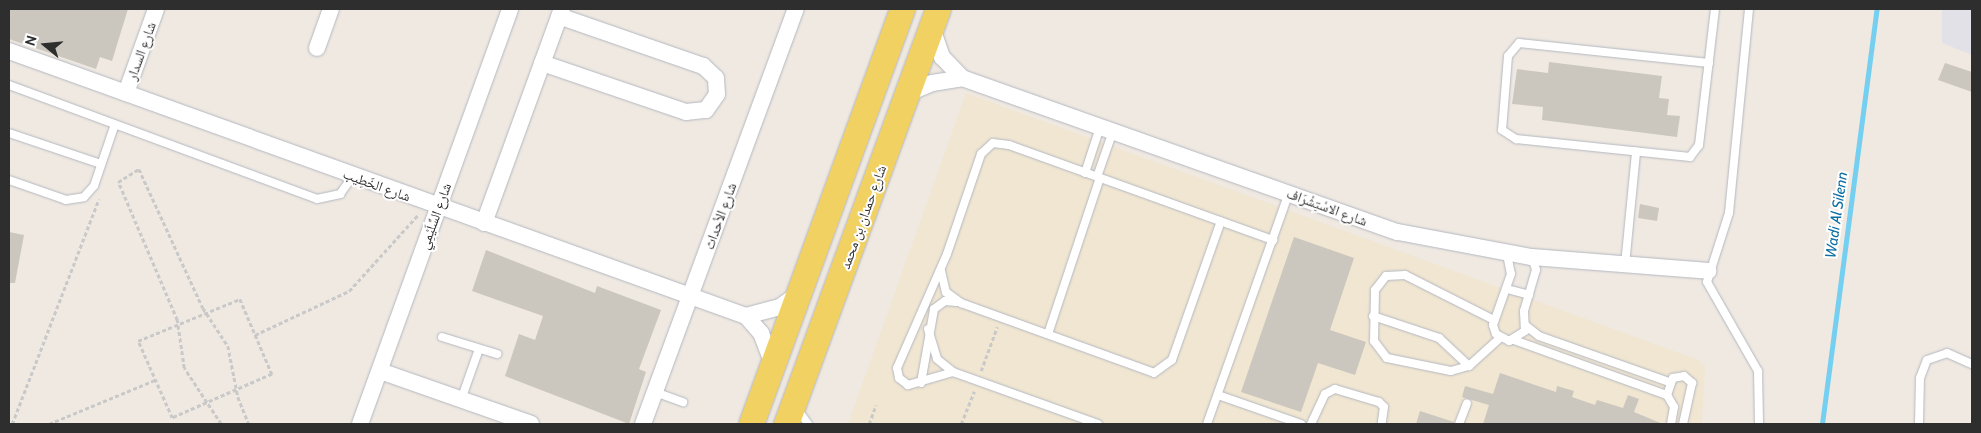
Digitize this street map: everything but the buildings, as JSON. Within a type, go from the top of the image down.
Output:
[{"type":"main road","points":[[751,424],[902,9]]},
{"type":"main road","name":"شارع حمدان بن محمد","points":[[790,413],[909,94],[935,18]]},
{"type":"street","name":"شارع السدار","points":[[126,93],[156,9]]},
{"type":"street","points":[[317,48],[332,9]]},
{"type":"street","name":"شارع السِّلَيْمِي","points":[[360,424],[510,9]]},
{"type":"street","name":"شارع الأحداث","points":[[643,424],[796,9]]},
{"type":"street","points":[[484,223],[560,13],[703,66],[716,78],[717,94],[706,110],[686,112],[542,63]]},
{"type":"street","name":"شارع الاسْتِشْرَاف","points":[[935,18],[942,57],[962,78],[1418,238],[1532,257],[1624,266],[1708,271]]},
{"type":"street","name":"شارع الخَطِيب","points":[[9,51],[438,207],[746,316]]},
{"type":"street","name":"شارع الاسْتِشْرَاف","points":[[909,94],[932,83],[962,78]]},
{"type":"street","points":[[773,364],[761,333],[746,316],[780,307],[799,293]]},
{"type":"street","points":[[380,371],[531,424]]},
{"type":"lane","points":[[1709,63],[1523,42],[1511,47],[1501,125],[1508,137],[1686,158],[1697,150],[1709,63],[1715,9]]},
{"type":"lane","points":[[1749,9],[1729,213],[1708,271],[1709,292],[1758,371],[1759,424]]},
{"type":"lane","points":[[9,85],[317,199],[340,194],[353,176]]},
{"type":"lane","points":[[9,180],[66,200],[79,200],[89,193],[115,124]]},
{"type":"lane","points":[[1085,173],[1107,129]]},
{"type":"lane","points":[[1048,334],[1098,177],[1107,129]]},
{"type":"lane","points":[[9,133],[101,164]]},
{"type":"lane","points":[[953,372],[921,383],[903,382],[897,368],[940,268],[986,147],[1001,142],[1273,240]]},
{"type":"lane","points":[[1624,266],[1636,152]]},
{"type":"lane","points":[[1207,424],[1289,193]]},
{"type":"lane","points":[[940,268],[946,292],[961,302],[1147,371],[1162,371],[1172,360],[1221,222]]},
{"type":"lane","points":[[1500,338],[1494,320],[1507,289],[1511,267],[1507,254]]},
{"type":"lane","points":[[1514,340],[1526,325],[1528,295],[1536,270],[1532,257]]},
{"type":"lane","points":[[1494,320],[1432,285],[1395,274],[1386,276],[1375,290],[1374,341],[1387,358],[1442,371],[1468,366],[1500,338],[1514,340],[1667,395]]},
{"type":"lane","points":[[1507,289],[1528,295]]},
{"type":"lane","points":[[921,383],[928,329],[938,305],[961,302]]},
{"type":"lane","points":[[1373,316],[1439,338],[1468,366]]},
{"type":"lane","points":[[1526,325],[1539,336],[1670,382],[1684,376],[1692,383],[1687,415],[1683,424]]},
{"type":"lane","points":[[928,329],[937,359],[953,372],[1098,424]]},
{"type":"lane","points":[[442,337],[496,354]]},
{"type":"lane","points":[[461,400],[479,349]]},
{"type":"lane","points":[[1919,424],[1920,378],[1927,360],[1947,353],[1972,364]]},
{"type":"lane","points":[[1670,382],[1667,395],[1674,412],[1671,424]]},
{"type":"lane","points":[[1311,424],[1325,394],[1334,389],[1379,402],[1384,407],[1382,422]]},
{"type":"lane","points":[[655,392],[683,402]]},
{"type":"lane","points":[[1218,395],[1301,424]]},
{"type":"lane","points":[[1459,424],[1467,403]]},
{"type":"lane","points":[[1674,412],[1687,415]]},
{"type":"lane","points":[[790,413],[808,424]]},
{"type":"path","points":[[221,424],[209,401],[184,368],[177,325],[118,182],[139,169],[206,313],[228,346],[237,389],[249,424]]},
{"type":"path","points":[[12,424],[101,193]]},
{"type":"path","points":[[255,335],[349,291],[417,215],[438,207]]},
{"type":"path","points":[[240,299],[272,374],[172,418],[138,341],[206,313],[240,299]]},
{"type":"path","points":[[49,424],[155,380]]},
{"type":"path","points":[[869,424],[876,405]]},
{"type":"shaded area","points":[[1942,9],[1972,9],[1972,55],[1942,43]]},
{"type":"shaded area","points":[[966,93],[1701,361],[1700,365],[1705,365],[1702,424],[848,424]]},
{"type":"waterway","name":"Wadi Al Silenn","points":[[1822,424],[1877,9]]}]
